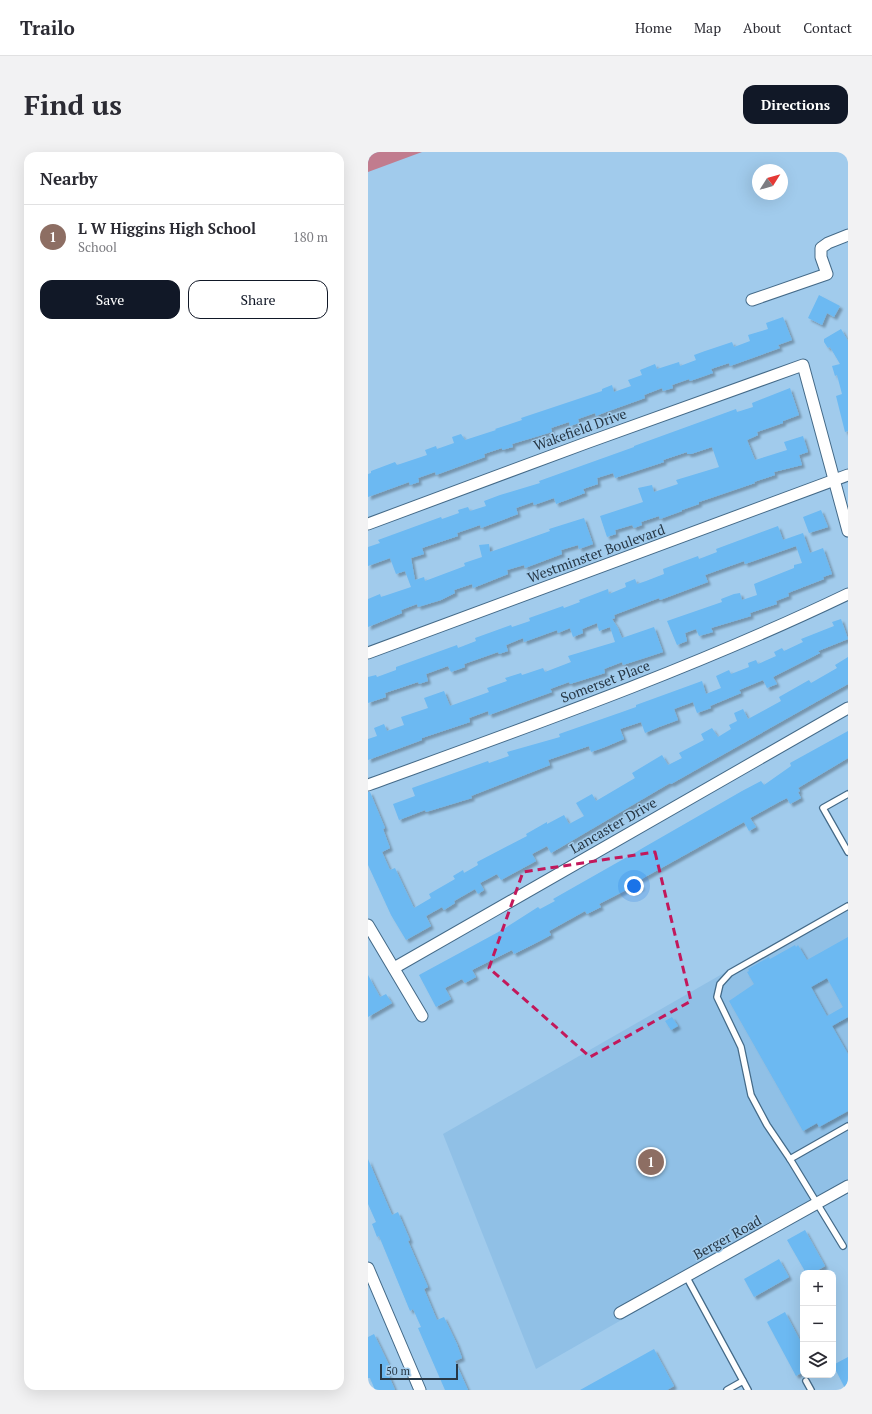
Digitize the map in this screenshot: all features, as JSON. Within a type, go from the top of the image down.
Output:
[{"type":"street","points":[[752,300],[827,274],[821,257],[821,248],[828,243],[848,235]]},
{"type":"street","name":"Wakefield Drive","points":[[368,524],[586,443],[803,365],[835,482]]},
{"type":"street","name":"Westminster Boulevard","points":[[368,653],[835,482],[848,475]]},
{"type":"street","name":"Westminster Boulevard","points":[[835,482],[848,480]]},
{"type":"street","points":[[835,482],[848,531]]},
{"type":"street","name":"Somerset Place","points":[[368,785],[624,691],[779,627],[848,594]]},
{"type":"street","name":"Lancaster Drive","points":[[394,968],[848,708]]},
{"type":"street","points":[[368,924],[422,1016]]},
{"type":"street","name":"Berger Road","points":[[620,1313],[848,1186]]},
{"type":"street","points":[[368,1268],[420,1390]]},
{"type":"lane","points":[[848,794],[823,808],[848,852]]},
{"type":"lane","points":[[843,1246],[790,1159],[767,1125],[751,1095],[741,1047],[718,997],[720,984],[730,973],[848,906]]},
{"type":"lane","points":[[790,1159],[848,1126]]},
{"type":"lane","points":[[686,1276],[748,1390]]},
{"type":"lane","points":[[727,1390],[743,1381]]},
{"type":"lane","points":[[806,1381],[811,1390]]},
{"type":"highlighted area","points":[[655,852],[691,1001],[590,1057],[489,968],[523,872]]},
{"type":"shaded area","points":[[368,152],[422,152],[368,172]]},
{"type":"shaded area","points":[[848,902],[848,1190],[536,1369],[443,1134]]},
{"type":"building","points":[[819,295],[840,306],[834,317],[827,313],[822,325],[808,318]]},
{"type":"building","points":[[783,317],[792,340],[778,345],[780,348],[730,366],[729,363],[711,369],[713,373],[690,381],[689,379],[672,385],[673,388],[663,391],[662,388],[644,395],[645,398],[596,416],[595,413],[578,419],[579,423],[570,426],[569,422],[551,428],[552,432],[512,444],[513,447],[502,450],[502,448],[484,454],[485,457],[436,475],[435,472],[418,478],[419,482],[410,485],[409,482],[368,497],[368,474],[371,473],[371,471],[395,462],[397,465],[427,455],[425,450],[436,446],[437,449],[454,443],[452,437],[461,434],[465,440],[522,420],[521,418],[602,391],[602,389],[612,385],[614,392],[631,386],[628,380],[642,375],[640,370],[655,364],[657,369],[679,362],[680,366],[696,360],[694,355],[705,351],[732,342],[734,347],[750,341],[748,335],[768,329],[766,323]]},
{"type":"building","points":[[841,329],[848,341],[848,431],[845,432],[836,396],[842,394],[837,375],[835,376],[832,366],[840,364],[830,347],[828,348],[824,342],[824,339]]},
{"type":"building","points":[[790,388],[799,415],[783,421],[783,423],[757,432],[758,435],[747,440],[755,460],[787,450],[784,442],[803,436],[808,452],[799,455],[802,465],[774,472],[775,475],[699,502],[699,504],[660,519],[659,516],[641,522],[642,525],[634,528],[632,525],[615,530],[616,534],[607,537],[600,516],[643,502],[638,488],[652,485],[654,492],[678,484],[676,480],[719,467],[712,447],[691,454],[687,454],[687,452],[663,460],[664,462],[615,478],[613,473],[597,478],[598,484],[583,489],[585,493],[556,504],[554,498],[534,505],[533,502],[516,508],[518,514],[481,528],[480,525],[457,533],[458,536],[422,548],[424,554],[411,558],[415,580],[424,577],[425,581],[465,566],[464,563],[482,557],[479,545],[489,544],[490,552],[550,531],[549,529],[584,518],[593,544],[579,549],[578,545],[561,550],[562,554],[525,568],[524,565],[507,570],[508,574],[473,588],[472,584],[454,590],[455,593],[441,600],[418,607],[417,604],[401,610],[402,613],[368,627],[368,599],[380,594],[381,597],[411,587],[405,571],[396,574],[390,558],[368,566],[368,547],[380,543],[378,540],[441,517],[442,519],[459,513],[458,510],[468,507],[470,511],[486,506],[484,501],[540,483],[539,481],[736,409],[737,412],[753,407],[752,403]]},
{"type":"building","points":[[821,510],[828,527],[809,533],[803,517]]},
{"type":"building","points":[[778,526],[783,540],[803,533],[810,553],[823,548],[832,574],[823,577],[824,579],[788,593],[789,596],[776,601],[777,604],[750,613],[751,616],[711,628],[713,632],[699,636],[696,629],[685,633],[687,641],[677,645],[667,621],[722,602],[721,599],[734,594],[740,593],[742,600],[757,595],[754,584],[794,568],[794,565],[802,563],[796,546],[745,564],[744,561],[705,575],[708,582],[614,615],[615,618],[612,619],[622,638],[654,627],[663,652],[623,665],[622,662],[604,669],[605,673],[570,684],[569,682],[550,689],[552,692],[489,715],[488,711],[469,718],[470,722],[422,738],[422,740],[368,760],[368,739],[377,736],[374,728],[384,724],[387,731],[404,725],[401,717],[428,708],[424,698],[444,691],[450,706],[489,692],[487,688],[507,681],[505,678],[521,673],[522,675],[543,668],[545,672],[571,662],[568,656],[615,642],[610,627],[599,631],[597,623],[582,629],[583,633],[573,637],[570,628],[558,633],[557,630],[524,642],[523,638],[506,645],[508,651],[499,654],[498,652],[464,664],[465,667],[451,672],[448,666],[426,674],[428,681],[419,684],[418,682],[385,693],[386,697],[368,703],[368,677],[376,675],[377,677],[396,670],[396,667],[457,645],[458,648],[476,641],[475,638],[511,625],[512,627],[530,621],[529,618],[563,606],[564,608],[580,602],[579,600],[608,589],[609,594],[626,587],[625,583],[635,579],[637,584],[646,581],[664,574],[663,569],[698,556],[699,559],[717,552],[716,549]]},
{"type":"building","points":[[841,619],[848,639],[818,651],[820,653],[773,677],[777,684],[767,688],[763,680],[739,690],[741,693],[710,706],[711,708],[697,713],[693,702],[674,709],[678,720],[645,733],[641,722],[620,729],[624,739],[605,747],[591,752],[589,746],[548,760],[550,765],[471,796],[472,798],[426,812],[425,810],[399,820],[393,804],[415,796],[412,788],[488,761],[489,763],[509,756],[507,752],[560,737],[559,734],[636,707],[636,705],[702,681],[706,694],[721,688],[716,676],[729,670],[731,674],[749,667],[748,663],[756,660],[758,664],[776,656],[774,652],[782,648],[784,651],[803,642],[801,639],[834,626],[832,622]]},
{"type":"building","points":[[848,657],[848,684],[671,784],[670,783],[551,853],[547,846],[532,854],[536,861],[501,880],[497,874],[480,883],[484,890],[478,894],[475,889],[454,901],[455,903],[444,910],[442,907],[426,916],[431,926],[406,940],[391,915],[368,865],[368,792],[370,792],[385,828],[383,829],[390,848],[382,852],[390,870],[395,868],[414,908],[431,898],[429,894],[455,879],[453,876],[463,870],[464,873],[478,865],[477,862],[527,836],[526,834],[547,822],[547,824],[564,815],[569,824],[584,816],[576,803],[592,794],[596,801],[635,778],[632,773],[662,755],[668,765],[682,758],[679,753],[704,740],[701,734],[712,728],[718,737],[731,729],[729,725],[737,721],[734,713],[743,709],[748,719],[781,701],[779,697],[809,680],[811,683],[837,668],[835,665]]},
{"type":"building","points":[[848,731],[848,758],[798,788],[801,798],[790,804],[787,798],[779,802],[750,818],[756,827],[749,831],[744,822],[638,881],[642,887],[633,893],[630,888],[599,904],[601,907],[587,914],[585,911],[549,931],[551,935],[532,945],[514,954],[512,950],[472,970],[476,977],[465,983],[462,979],[445,988],[451,999],[436,1007],[419,975],[502,930],[538,907],[540,909],[555,901],[553,899],[742,791],[761,781],[764,785],[791,766],[790,763]]},
{"type":"building","points":[[848,937],[848,1017],[832,1026],[848,1054],[848,1111],[819,1127],[817,1123],[803,1131],[729,1001],[754,984],[747,972],[749,971],[748,969],[769,957],[770,959],[795,945],[796,947],[798,945],[807,960]],"holes":[[[827,978],[843,1007],[827,1016],[811,987]]]},
{"type":"building","points":[[368,975],[380,997],[386,994],[392,1003],[368,1017]]},
{"type":"building","points":[[672,1017],[678,1026],[671,1030],[665,1021]]},
{"type":"building","points":[[368,1159],[392,1215],[398,1212],[410,1240],[408,1241],[428,1287],[424,1289],[437,1320],[444,1317],[457,1344],[462,1358],[455,1361],[468,1390],[445,1390],[418,1328],[421,1327],[413,1309],[410,1311],[379,1236],[377,1237],[372,1224],[376,1222],[368,1204]]},
{"type":"building","points":[[805,1230],[825,1266],[818,1270],[804,1270],[787,1240]]},
{"type":"building","points":[[779,1259],[789,1277],[754,1297],[744,1279]]},
{"type":"building","points":[[785,1312],[800,1340],[800,1374],[796,1376],[767,1322]]},
{"type":"building","points":[[374,1334],[391,1369],[387,1371],[395,1390],[375,1390],[370,1378],[368,1378],[368,1337]]},
{"type":"building","points":[[654,1349],[674,1386],[667,1390],[580,1390]]},
{"type":"building","points":[[848,1357],[848,1390],[846,1390],[836,1371],[836,1363]]},
{"type":"place","name":"L W Higgins High School","points":[[651,1162]]}]
